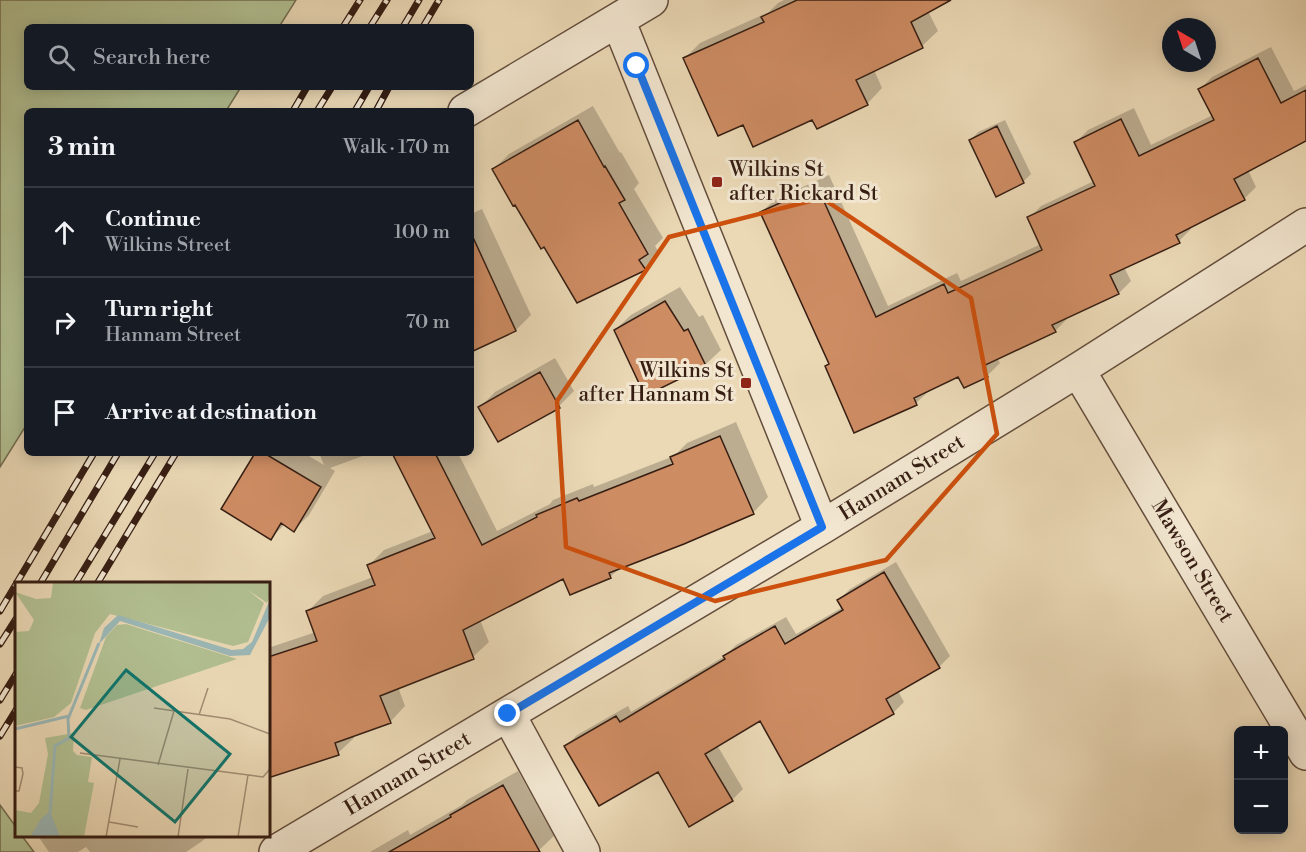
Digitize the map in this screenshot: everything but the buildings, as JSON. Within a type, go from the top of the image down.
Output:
[{"type":"street","points":[[470,108],[651,0]]},
{"type":"street","points":[[618,20],[822,527]]},
{"type":"street","name":"Hannam Street","points":[[276,852],[822,527],[1078,370],[1306,225]]},
{"type":"street","name":"Mawson Street","points":[[1078,370],[1306,753]]},
{"type":"street","points":[[508,714],[583,852]]},
{"type":"highlighted area","points":[[822,198],[971,298],[997,434],[886,560],[715,601],[566,547],[557,401],[669,237]]},
{"type":"green space","points":[[0,0],[296,0],[281,24],[24,24],[24,90],[239,90],[228,108],[24,108],[24,429],[0,467]]},
{"type":"green space","points":[[0,805],[15,826],[15,837],[23,837],[34,852],[0,852]]},
{"type":"railway","points":[[345,24],[360,0]]},
{"type":"railway","points":[[372,24],[387,0]]},
{"type":"railway","points":[[405,24],[419,0]]},
{"type":"railway","points":[[425,24],[439,0]]},
{"type":"railway","points":[[295,108],[305,90]]},
{"type":"railway","points":[[319,108],[330,90]]},
{"type":"railway","points":[[357,108],[367,90]]},
{"type":"railway","points":[[378,108],[387,90]]},
{"type":"railway","points":[[17,582],[92,456]]},
{"type":"railway","points":[[41,582],[116,456]]},
{"type":"railway","points":[[76,582],[153,456]]},
{"type":"railway","points":[[98,582],[174,456]]},
{"type":"railway","points":[[0,611],[15,586]]},
{"type":"railway","points":[[0,644],[15,621]]},
{"type":"railway","points":[[0,700],[15,676]]},
{"type":"railway","points":[[0,736],[15,712]]},
{"type":"place","name":"Wilkins St after Rickard St","points":[[717,182]]},
{"type":"place","name":"Wilkins St after Hannam St","points":[[746,383]]},
{"type":"route","points":[[508,714],[822,527],[637,66]]}]
